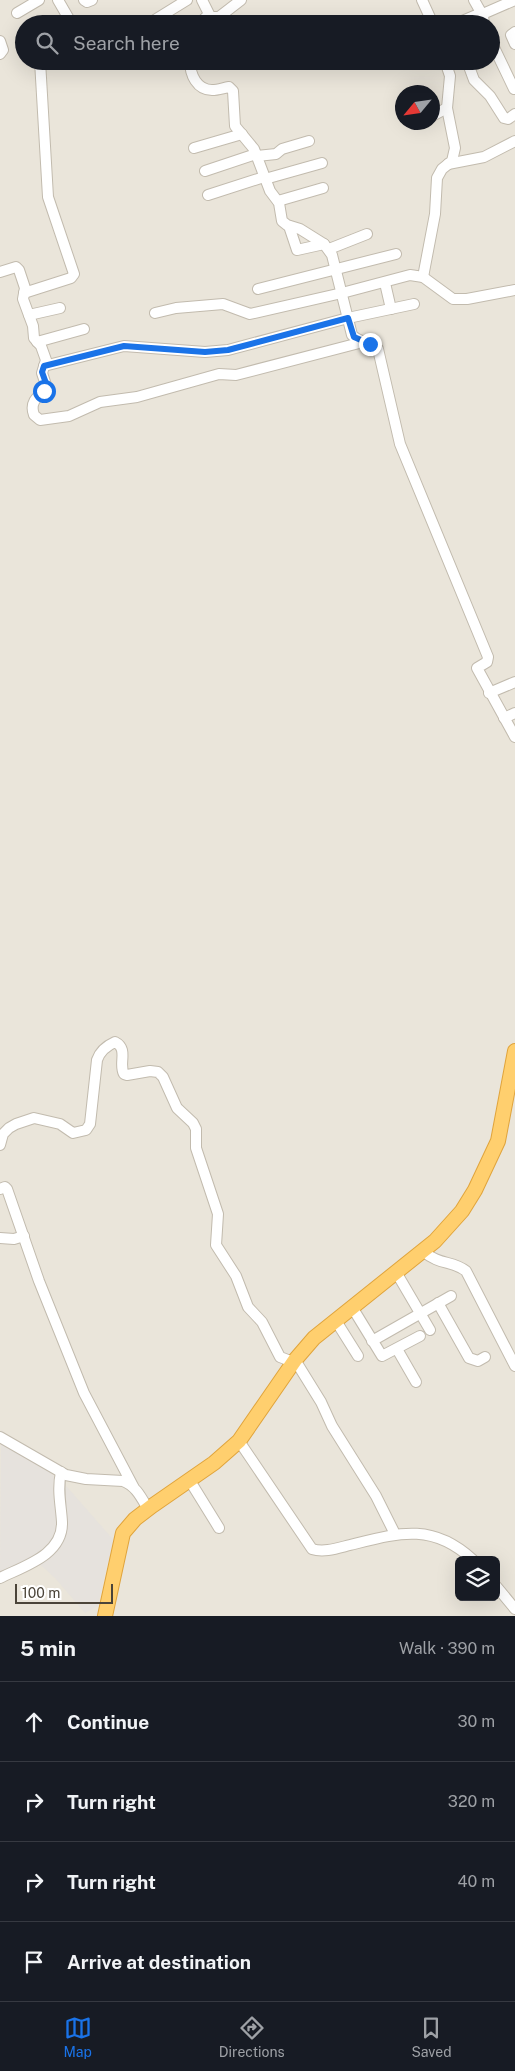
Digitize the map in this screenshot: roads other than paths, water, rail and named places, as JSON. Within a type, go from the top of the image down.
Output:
[{"type":"highway","points":[[105,1616],[123,1533],[135,1519],[190,1481],[239,1441],[294,1361],[314,1338],[435,1241],[462,1211],[476,1190],[498,1141],[515,1051]]},
{"type":"street","points":[[17,13],[39,0]]},
{"type":"street","points":[[58,0],[67,15]]},
{"type":"street","points":[[84,0],[87,2],[92,0]]},
{"type":"street","points":[[163,15],[187,0]]},
{"type":"street","points":[[202,0],[209,12],[208,15]]},
{"type":"street","points":[[222,15],[241,0]]},
{"type":"street","points":[[422,0],[429,15]]},
{"type":"street","points":[[474,0],[482,15]]},
{"type":"street","points":[[488,15],[515,0]]},
{"type":"street","points":[[515,32],[511,35],[515,44]]},
{"type":"street","points":[[0,41],[4,50],[0,54]]},
{"type":"street","points":[[500,60],[514,89]]},
{"type":"street","points":[[24,293],[71,278],[74,274],[48,197],[41,70]]},
{"type":"street","points":[[190,70],[200,86],[212,90],[229,87],[232,91],[234,123],[253,146],[264,178],[273,196],[278,201],[284,224],[300,229],[326,246],[337,267],[352,335],[356,340],[374,345],[378,349],[400,444],[488,657],[487,662],[477,668],[515,737]]},
{"type":"street","points":[[423,277],[435,214],[437,178],[454,158],[455,148],[447,108],[450,76],[448,70]]},
{"type":"street","points":[[470,70],[474,80],[490,96],[504,118],[508,119],[515,114]]},
{"type":"street","points":[[440,112],[447,108]]},
{"type":"street","points":[[194,148],[242,134]]},
{"type":"street","points":[[205,171],[256,155],[276,154],[282,149],[309,141]]},
{"type":"street","points":[[448,164],[484,156],[515,141]]},
{"type":"street","points":[[208,195],[322,163]]},
{"type":"street","points":[[278,201],[324,188]]},
{"type":"street","points":[[289,226],[297,250],[326,246],[368,234]]},
{"type":"street","points":[[258,288],[396,254]]},
{"type":"street","points":[[0,272],[18,268],[25,288],[23,299],[33,326],[34,338],[41,346],[46,360],[42,372],[47,388],[37,396],[33,403],[34,415],[40,420],[69,416],[100,402],[137,397],[219,374],[236,375],[363,342]]},
{"type":"street","points":[[155,313],[176,308],[224,304],[250,314],[385,283],[410,275],[423,277],[453,299],[467,299],[515,290]]},
{"type":"street","points":[[385,283],[391,309]]},
{"type":"street","points":[[44,366],[124,346],[205,352],[228,350],[348,318],[414,304]]},
{"type":"street","points":[[29,315],[60,308]]},
{"type":"street","points":[[37,342],[84,329]]},
{"type":"street","points":[[489,692],[515,682]]},
{"type":"street","points":[[504,718],[515,713]]},
{"type":"street","points":[[0,1144],[3,1134],[9,1128],[34,1118],[60,1124],[73,1133],[86,1130],[90,1124],[97,1060],[102,1051],[115,1042],[122,1047],[121,1068],[124,1074],[150,1070],[158,1072],[163,1077],[177,1108],[193,1123],[196,1129],[196,1148],[218,1214],[216,1244],[236,1276],[248,1307],[262,1322],[280,1357],[294,1361],[321,1402],[332,1426],[376,1496],[395,1534]]},
{"type":"street","points":[[0,1189],[5,1187],[8,1189],[39,1281],[88,1400],[133,1486],[148,1509]]},
{"type":"street","points":[[0,1238],[14,1239],[24,1236]]},
{"type":"street","points":[[423,1251],[436,1261],[458,1266],[466,1271],[515,1366]]},
{"type":"street","points":[[396,1272],[430,1330]]},
{"type":"street","points":[[372,1341],[451,1296]]},
{"type":"street","points":[[438,1303],[469,1358],[478,1362],[484,1357]]},
{"type":"street","points":[[352,1307],[382,1356],[420,1336]]},
{"type":"street","points":[[336,1321],[358,1356]]},
{"type":"street","points":[[397,1349],[416,1382]]},
{"type":"street","points":[[0,1437],[61,1472],[86,1479],[123,1481],[133,1486]]},
{"type":"street","points":[[239,1441],[312,1549],[331,1550],[395,1534],[407,1533],[439,1538],[460,1548],[469,1556]]},
{"type":"street","points":[[0,1578],[46,1555],[60,1538],[62,1523],[58,1490],[61,1472]]},
{"type":"street","points":[[190,1481],[219,1528]]},
{"type":"street","points":[[500,1591],[515,1609]]}]
